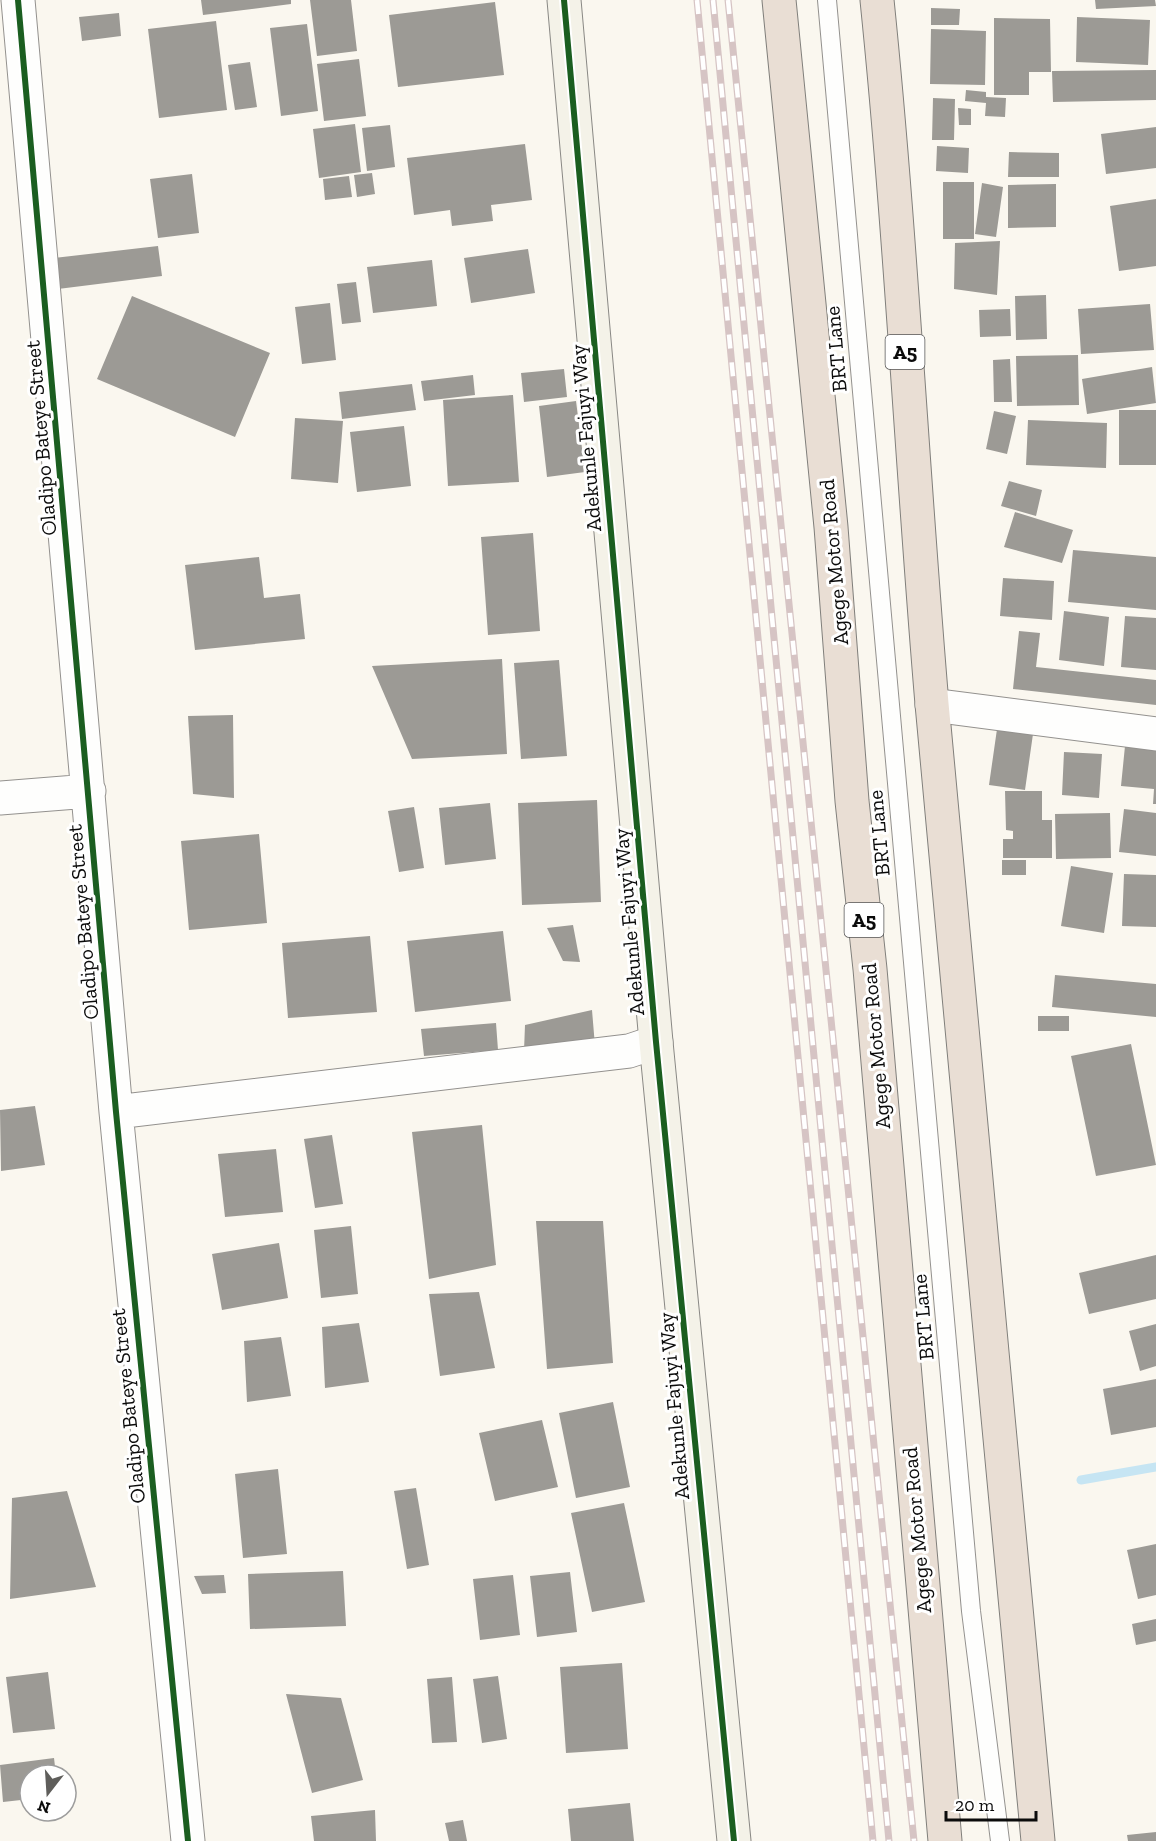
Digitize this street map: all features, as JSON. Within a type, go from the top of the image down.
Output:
[{"type":"highway","name":"Agege Motor Road","points":[[779,0],[832,538],[852,801],[870,969],[945,1841]]},
{"type":"highway","name":"A5","points":[[877,0],[892,150],[910,428],[932,705],[1038,1841]]},
{"type":"street","name":"Oladipo Bateye Street","points":[[18,0],[116,1112],[188,1841]]},
{"type":"street","name":"Adekunle Fajuyi Way","points":[[564,0],[656,1042],[734,1841]]},
{"type":"street","points":[[932,705],[1156,734]]},
{"type":"street","points":[[0,798],[89,791]]},
{"type":"street","points":[[116,1112],[629,1051],[656,1042]]},
{"type":"lane","name":"BRT Lane","points":[[827,0],[971,1611],[1000,1841]]},
{"type":"building","points":[[201,0],[291,0],[291,4],[203,15]]},
{"type":"building","points":[[310,0],[351,0],[357,51],[317,56]]},
{"type":"building","points":[[1095,0],[1155,0],[1156,6],[1096,9]]},
{"type":"building","points":[[495,2],[504,75],[398,87],[389,15]]},
{"type":"building","points":[[931,8],[960,9],[959,25],[931,25]]},
{"type":"building","points":[[119,13],[121,36],[82,41],[79,17]]},
{"type":"building","points":[[1077,17],[1150,20],[1148,65],[1076,62]]},
{"type":"building","points":[[994,18],[1050,19],[1051,72],[1029,72],[1029,95],[994,95]]},
{"type":"building","points":[[216,21],[227,110],[159,118],[148,29]]},
{"type":"building","points":[[307,24],[318,111],[281,116],[270,28]]},
{"type":"building","points":[[931,29],[986,31],[985,85],[930,84]]},
{"type":"building","points":[[359,59],[366,116],[324,121],[317,64]]},
{"type":"building","points":[[250,62],[257,107],[235,110],[228,65]]},
{"type":"building","points":[[1156,70],[1156,100],[1053,102],[1052,71]]},
{"type":"building","points":[[966,90],[986,92],[986,97],[1006,98],[1005,117],[985,116],[986,103],[965,101]]},
{"type":"building","points":[[933,98],[955,99],[954,140],[932,140]]},
{"type":"building","points":[[958,108],[971,109],[971,125],[959,125]]},
{"type":"building","points":[[355,124],[361,172],[319,178],[313,129]]},
{"type":"building","points":[[390,125],[395,167],[367,171],[362,128]]},
{"type":"building","points":[[1156,127],[1156,168],[1106,174],[1101,134]]},
{"type":"building","points":[[525,144],[532,200],[491,205],[493,221],[452,226],[450,210],[414,215],[407,158]]},
{"type":"building","points":[[937,146],[969,148],[968,173],[936,171]]},
{"type":"building","points":[[1009,152],[1059,153],[1059,177],[1008,177]]},
{"type":"building","points":[[372,173],[375,194],[357,197],[354,175]]},
{"type":"building","points":[[192,174],[199,233],[158,238],[150,179]]},
{"type":"building","points":[[349,176],[352,197],[325,200],[323,179]]},
{"type":"building","points":[[943,182],[974,182],[974,239],[943,239]]},
{"type":"building","points":[[982,183],[1003,187],[996,237],[975,234]]},
{"type":"building","points":[[1056,184],[1056,227],[1008,228],[1008,185]]},
{"type":"building","points":[[1156,199],[1156,266],[1119,271],[1110,206]]},
{"type":"building","points":[[1000,241],[997,295],[954,289],[955,243]]},
{"type":"building","points":[[158,246],[162,276],[58,289],[54,258]]},
{"type":"building","points":[[528,249],[535,293],[471,303],[464,258]]},
{"type":"building","points":[[432,260],[437,306],[373,313],[367,267]]},
{"type":"building","points":[[356,282],[361,322],[342,324],[337,284]]},
{"type":"building","points":[[1046,295],[1047,339],[1016,340],[1015,296]]},
{"type":"building","points":[[132,296],[270,353],[235,437],[97,379]]},
{"type":"building","points":[[330,303],[336,360],[302,364],[295,307]]},
{"type":"building","points":[[1150,304],[1154,350],[1081,354],[1078,309]]},
{"type":"building","points":[[1010,309],[1011,336],[980,337],[979,310]]},
{"type":"building","points":[[1078,355],[1079,405],[1017,406],[1016,356]]},
{"type":"building","points":[[1010,359],[1012,402],[994,402],[993,360]]},
{"type":"building","points":[[1152,367],[1156,403],[1087,414],[1082,379]]},
{"type":"building","points":[[564,369],[567,397],[524,402],[521,373]]},
{"type":"building","points":[[473,375],[475,395],[424,401],[421,381]]},
{"type":"building","points":[[412,384],[416,410],[342,419],[339,392]]},
{"type":"building","points":[[513,395],[519,482],[448,486],[443,400]]},
{"type":"building","points":[[576,401],[585,472],[547,477],[539,406]]},
{"type":"building","points":[[1119,410],[1156,410],[1156,465],[1119,465]]},
{"type":"building","points":[[994,411],[1016,416],[1007,454],[986,449]]},
{"type":"building","points":[[295,418],[343,421],[338,483],[291,479]]},
{"type":"building","points":[[1028,420],[1107,423],[1106,468],[1026,465]]},
{"type":"building","points":[[404,426],[411,486],[357,492],[350,432]]},
{"type":"building","points":[[1009,481],[1042,490],[1036,516],[1001,506]]},
{"type":"building","points":[[1015,512],[1073,530],[1062,563],[1004,547]]},
{"type":"building","points":[[533,533],[540,631],[488,635],[481,537]]},
{"type":"building","points":[[1073,550],[1156,557],[1156,610],[1068,602]]},
{"type":"building","points":[[259,557],[264,598],[300,594],[305,639],[195,650],[185,565]]},
{"type":"building","points":[[1003,578],[1054,581],[1052,620],[1000,616]]},
{"type":"building","points":[[1064,611],[1109,617],[1104,666],[1059,660]]},
{"type":"building","points":[[1125,616],[1156,618],[1156,670],[1121,667]]},
{"type":"building","points":[[1019,631],[1040,633],[1036,667],[1156,680],[1156,705],[1013,689]]},
{"type":"building","points":[[502,659],[507,754],[412,759],[372,666]]},
{"type":"building","points":[[559,660],[567,756],[521,759],[514,663]]},
{"type":"building","points":[[233,715],[234,798],[193,794],[188,716]]},
{"type":"building","points":[[997,729],[1033,734],[1025,790],[989,785]]},
{"type":"building","points":[[1125,746],[1156,749],[1156,804],[1153,804],[1154,789],[1121,786]]},
{"type":"building","points":[[1064,752],[1102,754],[1099,798],[1062,795]]},
{"type":"building","points":[[1005,791],[1042,791],[1042,820],[1052,820],[1052,858],[1003,858],[1003,839],[1013,839],[1013,831],[1006,830]]},
{"type":"building","points":[[597,800],[601,902],[522,905],[518,803]]},
{"type":"building","points":[[490,803],[496,859],[445,865],[439,808]]},
{"type":"building","points":[[414,807],[424,868],[399,872],[388,811]]},
{"type":"building","points":[[1124,809],[1156,813],[1156,856],[1119,852]]},
{"type":"building","points":[[1110,813],[1111,858],[1056,859],[1055,814]]},
{"type":"building","points":[[259,834],[267,923],[189,930],[181,841]]},
{"type":"building","points":[[1002,860],[1026,860],[1026,875],[1002,875]]},
{"type":"building","points":[[1071,866],[1113,873],[1104,933],[1061,926]]},
{"type":"building","points":[[1124,874],[1156,875],[1156,927],[1122,926]]},
{"type":"building","points":[[573,925],[580,962],[563,961],[547,928]]},
{"type":"building","points":[[503,931],[511,1001],[415,1012],[407,941]]},
{"type":"building","points":[[370,936],[377,1012],[288,1018],[282,943]]},
{"type":"building","points":[[1055,975],[1156,984],[1156,1017],[1052,1007]]},
{"type":"building","points":[[592,1010],[595,1046],[524,1051],[525,1025]]},
{"type":"building","points":[[1038,1016],[1069,1016],[1069,1031],[1038,1031]]},
{"type":"building","points":[[496,1023],[498,1050],[424,1056],[421,1029]]},
{"type":"building","points":[[1131,1044],[1156,1165],[1096,1176],[1071,1056]]},
{"type":"building","points":[[35,1106],[45,1165],[1,1171],[0,1110]]},
{"type":"building","points":[[482,1125],[496,1265],[429,1279],[412,1132]]},
{"type":"building","points":[[332,1135],[343,1204],[315,1208],[304,1139]]},
{"type":"building","points":[[276,1149],[283,1212],[225,1217],[218,1154]]},
{"type":"building","points":[[536,1221],[603,1221],[613,1363],[547,1369]]},
{"type":"building","points":[[351,1226],[358,1294],[321,1298],[314,1230]]},
{"type":"building","points":[[279,1243],[288,1298],[222,1310],[212,1254]]},
{"type":"building","points":[[1156,1255],[1156,1299],[1089,1314],[1079,1273]]},
{"type":"building","points":[[479,1292],[495,1368],[440,1376],[429,1294]]},
{"type":"building","points":[[359,1323],[369,1382],[325,1388],[322,1327]]},
{"type":"building","points":[[1156,1324],[1156,1366],[1140,1371],[1129,1331]]},
{"type":"building","points":[[281,1337],[291,1396],[247,1402],[244,1341]]},
{"type":"building","points":[[1156,1379],[1156,1427],[1111,1435],[1103,1389]]},
{"type":"building","points":[[613,1402],[630,1487],[576,1498],[559,1413]]},
{"type":"building","points":[[542,1420],[558,1487],[495,1501],[479,1433]]},
{"type":"building","points":[[278,1469],[287,1554],[243,1558],[235,1474]]},
{"type":"building","points":[[416,1488],[429,1565],[407,1569],[394,1491]]},
{"type":"building","points":[[67,1491],[96,1587],[10,1599],[12,1498]]},
{"type":"building","points":[[624,1503],[645,1602],[592,1612],[571,1513]]},
{"type":"building","points":[[1156,1544],[1156,1595],[1138,1599],[1127,1550]]},
{"type":"building","points":[[343,1571],[346,1626],[250,1629],[248,1574]]},
{"type":"building","points":[[570,1572],[577,1632],[537,1637],[530,1576]]},
{"type":"building","points":[[224,1575],[226,1593],[202,1594],[194,1576]]},
{"type":"building","points":[[513,1575],[520,1635],[480,1640],[473,1579]]},
{"type":"building","points":[[1156,1619],[1156,1641],[1136,1645],[1132,1624]]},
{"type":"building","points":[[622,1663],[628,1749],[566,1753],[560,1667]]},
{"type":"building","points":[[48,1672],[55,1729],[13,1733],[6,1677]]},
{"type":"building","points":[[498,1676],[507,1739],[482,1743],[473,1679]]},
{"type":"building","points":[[452,1677],[457,1742],[432,1743],[427,1679]]},
{"type":"building","points":[[286,1694],[341,1698],[363,1780],[312,1793]]},
{"type":"building","points":[[54,1758],[55,1763],[18,1763],[18,1800],[3,1802],[0,1765]]},
{"type":"building","points":[[630,1803],[634,1841],[571,1841],[568,1809]]},
{"type":"building","points":[[375,1810],[376,1841],[314,1841],[311,1816]]},
{"type":"building","points":[[463,1820],[467,1841],[449,1841],[445,1823]]},
{"type":"building","points":[[1156,1832],[1156,1841],[1128,1841],[1127,1835]]},
{"type":"waterway","points":[[1081,1480],[1156,1467]]},
{"type":"railway","points":[[697,0],[873,1841]]},
{"type":"railway","points":[[713,0],[889,1841]]},
{"type":"railway","points":[[728,0],[914,1841]]},
{"type":"cycle path","points":[[18,0],[116,1112],[188,1841]]},
{"type":"cycle path","points":[[564,0],[656,1042],[734,1841]]}]
